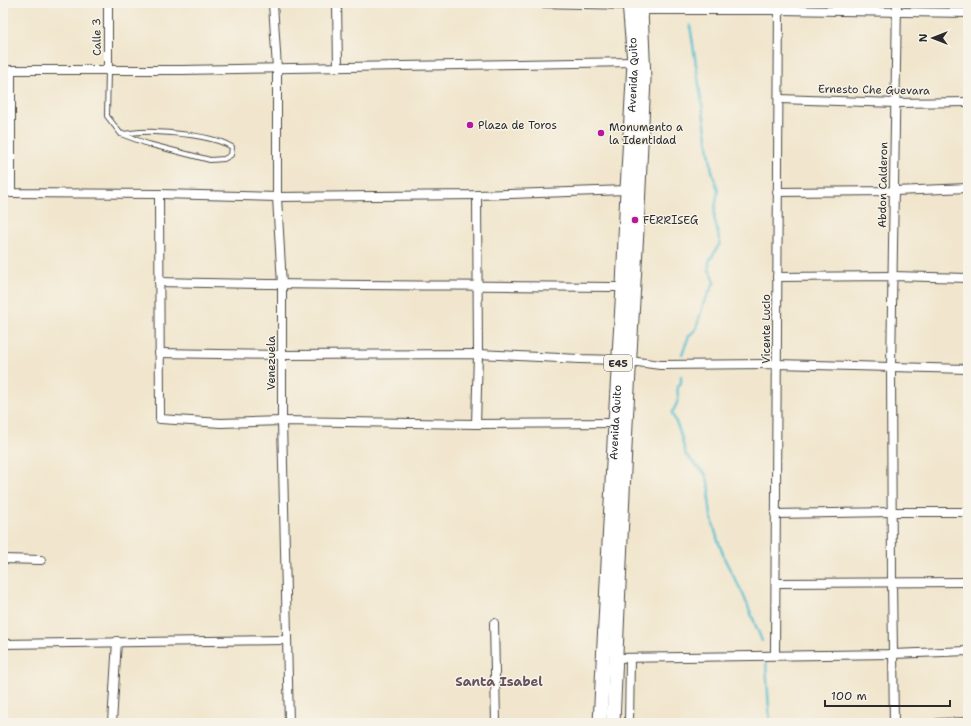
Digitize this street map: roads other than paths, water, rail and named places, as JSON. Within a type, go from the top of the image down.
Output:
[{"type":"highway","name":"Avenida Quito","points":[[613,723],[625,431],[623,287],[634,62],[635,5]]},
{"type":"highway","name":"Avenida Quito","points":[[600,723],[615,423],[624,360],[644,79],[635,5]]},
{"type":"street","name":"Calle 3","points":[[108,3],[108,71]]},
{"type":"street","name":"Venezuela","points":[[273,3],[277,69],[278,197],[282,285],[282,421],[289,723]]},
{"type":"street","points":[[337,3],[338,67]]},
{"type":"street","points":[[539,3],[779,6],[897,12],[968,13]]},
{"type":"street","name":"Abdon Calderon","points":[[894,723],[891,367],[897,3]]},
{"type":"street","name":"Vicente Lucio","points":[[775,655],[779,6]]},
{"type":"street","points":[[627,190],[477,195],[278,197],[159,194],[11,193],[11,70],[108,71],[277,69],[634,62]]},
{"type":"street","name":"Ernesto Che Guevara","points":[[779,99],[896,103],[968,102]]},
{"type":"street","points":[[777,192],[895,191],[968,188]]},
{"type":"street","points":[[159,194],[160,419],[221,423],[282,421],[476,424],[615,423]]},
{"type":"street","points":[[476,424],[478,354],[477,195]]},
{"type":"street","points":[[777,277],[893,276],[968,278]]},
{"type":"street","points":[[159,282],[282,285],[623,287]]},
{"type":"street","points":[[159,352],[282,355],[478,354],[624,360],[660,365],[776,364],[968,369]]},
{"type":"street","points":[[775,514],[968,512]]},
{"type":"street","points":[[3,559],[41,560]]},
{"type":"street","points":[[776,583],[968,582]]},
{"type":"street","points":[[494,623],[496,723]]},
{"type":"street","points":[[3,644],[287,640]]},
{"type":"street","points":[[112,723],[117,642]]},
{"type":"street","points":[[616,658],[893,654],[968,651]]},
{"type":"street","points":[[629,723],[630,658]]},
{"type":"street","points":[[938,723],[968,722]]},
{"type":"lane","points":[[108,71],[107,116],[121,134],[148,144],[210,160],[224,159],[231,155],[232,146],[209,138],[154,132],[121,134]]},
{"type":"waterway","points":[[682,354],[689,336],[696,329],[704,302],[714,283],[713,276],[709,270],[709,262],[720,243],[714,216],[718,190],[712,171],[690,25]]},
{"type":"waterway","points":[[681,376],[681,383],[678,389],[678,400],[672,413],[680,432],[686,455],[706,475],[710,490],[709,499],[711,516],[718,541],[726,562],[743,594],[762,641]]},
{"type":"waterway","points":[[766,664],[770,723]]},
{"type":"place","name":"Plaza de Toros","points":[[470,125]]},
{"type":"place","name":"Monumento a la Identidad","points":[[601,133]]},
{"type":"place","name":"FERRISEG","points":[[635,220]]},
{"type":"district","name":"Santa Isabel","points":[[499,681]]}]
